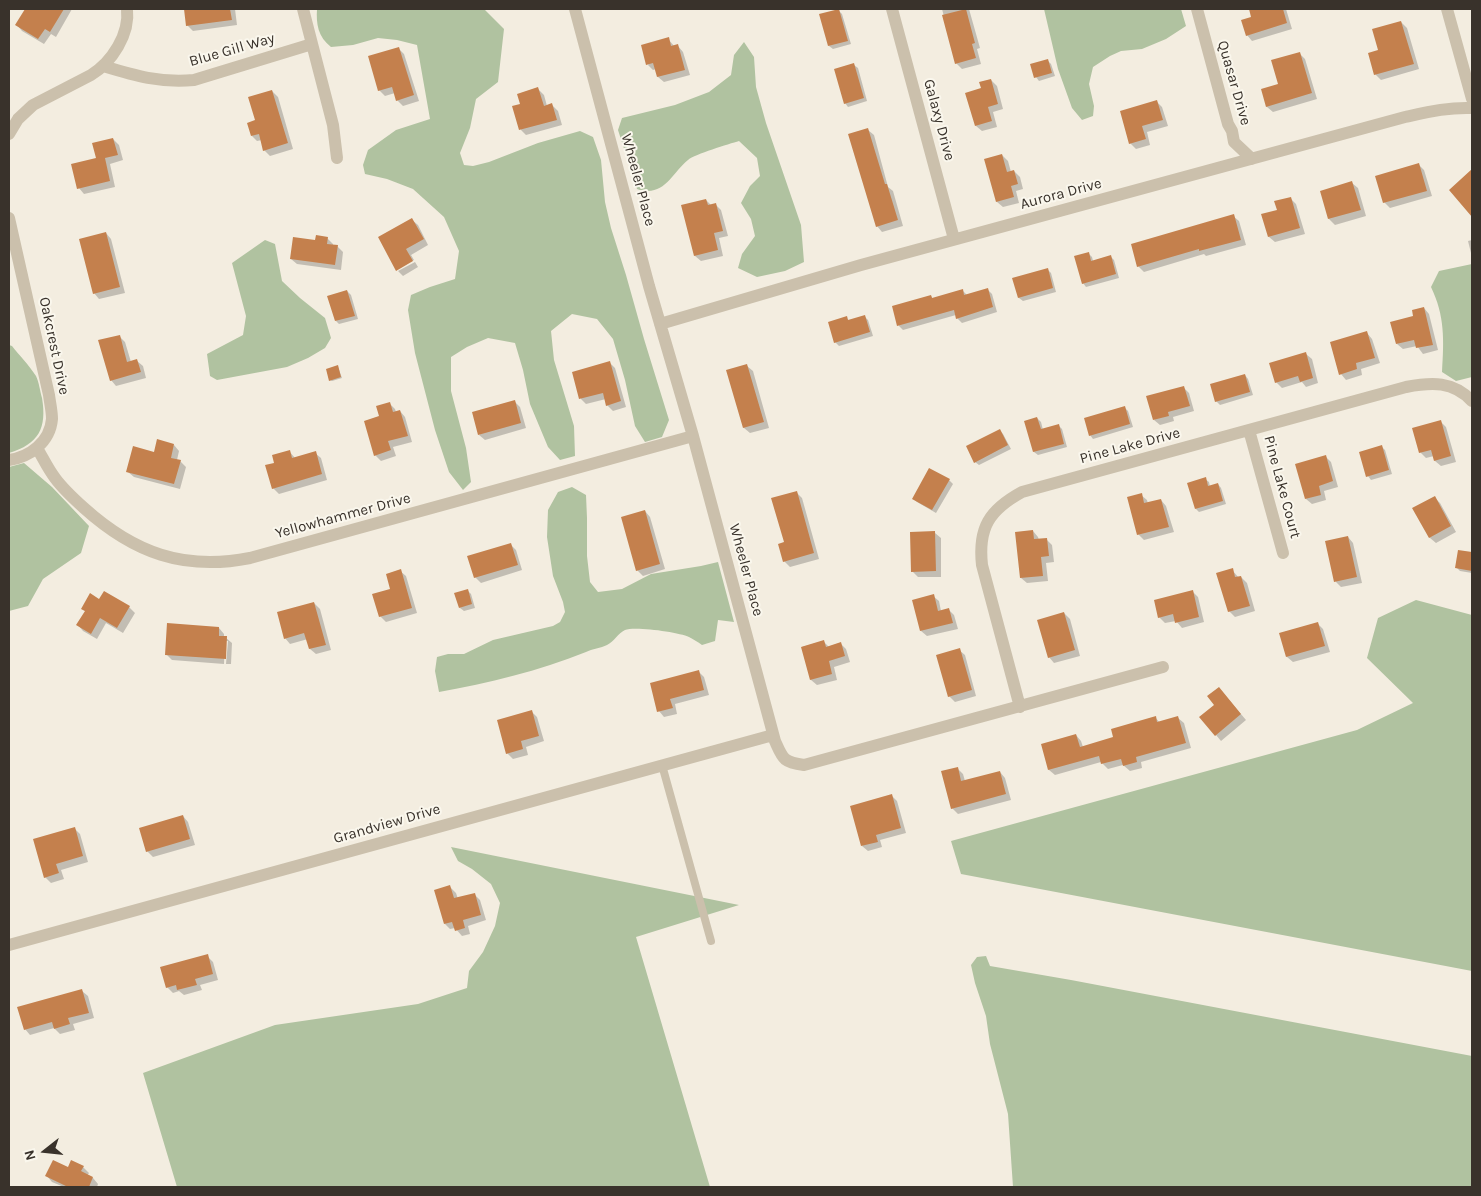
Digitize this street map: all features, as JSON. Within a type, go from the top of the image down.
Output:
[{"type":"street","points":[[9,134],[18,119],[33,105],[92,75],[103,66],[120,42],[128,14],[127,9]]},
{"type":"street","points":[[303,9],[333,125],[338,158]]},
{"type":"street","name":"Wheeler Place","points":[[575,9],[773,735],[782,757],[790,763],[804,764],[1163,667]]},
{"type":"street","name":"Galaxy Drive","points":[[892,9],[954,239]]},
{"type":"street","name":"Quasar Drive","points":[[1196,9],[1234,142],[1252,159]]},
{"type":"street","points":[[1447,9],[1472,100]]},
{"type":"street","name":"Blue Gill Way","points":[[103,66],[136,77],[154,80],[194,80],[312,44]]},
{"type":"street","name":"Aurora Drive","points":[[660,324],[954,239],[1425,112],[1472,108]]},
{"type":"street","name":"Oakcrest Drive","points":[[9,218],[52,413],[50,428],[42,444],[37,448]]},
{"type":"street","name":"Pine Lake Drive","points":[[1020,707],[982,565],[980,548],[986,526],[994,512],[1006,501],[1022,492],[1406,387],[1435,383],[1450,386],[1466,395],[1472,401]]},
{"type":"street","name":"Pine Lake Court","points":[[1249,430],[1283,554]]},
{"type":"street","name":"Yellowhammer Drive","points":[[37,448],[55,478],[70,495],[97,519],[122,537],[144,548],[177,560],[215,563],[250,558],[693,436]]},
{"type":"street","points":[[9,460],[37,448]]},
{"type":"street","name":"Grandview Drive","points":[[9,944],[773,735]]},
{"type":"lane","points":[[662,765],[711,941]]},
{"type":"green space","points":[[317,9],[484,9],[504,29],[498,82],[476,99],[470,128],[460,153],[464,165],[473,166],[489,162],[538,143],[580,131],[593,137],[601,160],[605,202],[611,228],[669,420],[662,437],[645,442],[635,426],[625,380],[613,339],[597,319],[572,314],[551,331],[554,360],[574,426],[575,456],[560,460],[548,447],[530,404],[515,343],[488,338],[467,347],[451,357],[451,391],[466,448],[471,482],[463,490],[449,472],[435,430],[415,353],[408,310],[411,295],[455,279],[459,251],[444,217],[413,189],[387,179],[365,174],[363,165],[368,150],[396,130],[430,119],[417,45],[378,38],[353,45],[331,47],[323,39],[319,30]]},
{"type":"green space","points":[[1044,9],[1181,9],[1186,26],[1166,39],[1142,49],[1121,51],[1093,67],[1089,84],[1094,106],[1093,116],[1082,120],[1072,108],[1058,69]]},
{"type":"green space","points":[[744,42],[754,57],[756,87],[766,123],[801,225],[804,262],[785,271],[757,277],[738,268],[742,254],[755,236],[751,219],[741,203],[750,186],[760,176],[757,158],[739,141],[712,149],[688,160],[661,187],[646,191],[637,189],[618,130],[622,118],[675,105],[709,92],[731,75],[734,55]]},
{"type":"green space","points":[[265,240],[275,244],[282,281],[325,318],[331,338],[325,348],[287,367],[217,380],[210,376],[207,354],[243,335],[246,316],[232,263]]},
{"type":"green space","points":[[1472,264],[1472,377],[1456,381],[1442,372],[1441,318],[1431,287],[1439,271]]},
{"type":"green space","points":[[9,345],[12,346],[36,376],[42,398],[43,418],[42,426],[34,440],[28,445],[9,453]]},
{"type":"green space","points":[[24,463],[52,487],[89,526],[81,553],[43,579],[28,606],[9,611],[9,467]]},
{"type":"green space","points":[[572,487],[586,495],[587,556],[590,582],[598,592],[622,589],[651,574],[718,562],[734,622],[718,620],[715,641],[702,645],[689,637],[676,633],[647,629],[625,630],[607,645],[532,671],[439,692],[435,671],[437,657],[448,654],[464,654],[493,640],[553,626],[560,622],[565,612],[553,576],[547,537],[548,510],[558,492]]},
{"type":"green space","points":[[1416,600],[1472,615],[1472,971],[961,874],[951,841],[1357,730],[1413,703],[1367,658],[1378,618]]},
{"type":"green space","points":[[451,847],[739,905],[636,937],[710,1187],[177,1187],[143,1073],[275,1025],[418,1004],[467,988],[469,971],[483,952],[495,926],[500,903],[491,884],[458,861]]},
{"type":"green space","points":[[986,956],[990,966],[1472,1056],[1472,1187],[1013,1187],[1008,1114],[990,1044],[986,1016],[971,965],[977,957]]},
{"type":"building","points":[[25,9],[64,9],[50,32],[45,29],[38,39],[15,25]]},
{"type":"building","points":[[184,9],[230,9],[232,20],[186,26]]},
{"type":"building","points":[[839,9],[848,41],[828,46],[819,14]]},
{"type":"building","points":[[966,9],[975,43],[972,44],[976,58],[955,64],[942,15]]},
{"type":"building","points":[[1249,9],[1283,9],[1287,23],[1246,36],[1241,20],[1251,17]]},
{"type":"building","points":[[1401,21],[1414,64],[1374,75],[1368,53],[1378,50],[1372,29]]},
{"type":"building","points":[[669,37],[671,46],[678,44],[685,70],[657,77],[653,63],[646,65],[641,45]]},
{"type":"building","points":[[399,47],[414,95],[396,101],[392,87],[378,91],[368,56]]},
{"type":"building","points":[[1300,52],[1312,93],[1266,107],[1261,89],[1278,84],[1271,60]]},
{"type":"building","points":[[1048,59],[1052,73],[1034,78],[1030,64]]},
{"type":"building","points":[[854,63],[864,98],[844,104],[834,69]]},
{"type":"building","points":[[991,79],[998,104],[988,107],[992,121],[975,126],[965,93],[981,88],[979,82]]},
{"type":"building","points":[[538,87],[544,106],[552,103],[557,120],[519,130],[512,106],[520,104],[517,94]]},
{"type":"building","points":[[272,90],[288,143],[263,151],[259,134],[251,136],[247,123],[255,120],[248,97]]},
{"type":"building","points":[[1157,100],[1163,120],[1142,126],[1146,139],[1129,144],[1120,111]]},
{"type":"building","points":[[868,128],[898,220],[876,227],[848,134]]},
{"type":"building","points":[[113,138],[118,155],[105,158],[110,181],[77,189],[71,164],[96,158],[92,143]]},
{"type":"building","points":[[1002,154],[1007,172],[1014,170],[1018,184],[1011,186],[1014,197],[996,202],[984,159]]},
{"type":"building","points":[[1419,163],[1427,191],[1383,203],[1375,176]]},
{"type":"building","points":[[1472,169],[1472,217],[1449,190]]},
{"type":"building","points":[[1352,181],[1361,210],[1328,219],[1320,191]]},
{"type":"building","points":[[1291,197],[1300,228],[1268,237],[1261,214],[1277,210],[1274,201]]},
{"type":"building","points":[[706,199],[708,205],[716,203],[723,231],[714,233],[718,250],[694,256],[681,205]]},
{"type":"building","points":[[1234,214],[1241,240],[1199,251],[1199,249],[1137,267],[1131,244]]},
{"type":"building","points":[[412,218],[424,239],[406,249],[413,261],[396,271],[378,237]]},
{"type":"building","points":[[106,232],[120,287],[93,294],[79,239]]},
{"type":"building","points":[[316,235],[328,237],[327,244],[338,245],[335,265],[290,259],[293,237],[315,240]]},
{"type":"building","points":[[1089,252],[1091,261],[1111,255],[1116,274],[1082,284],[1074,256]]},
{"type":"building","points":[[1048,268],[1053,288],[1018,298],[1012,278]]},
{"type":"building","points":[[988,288],[993,307],[956,319],[954,310],[897,326],[892,306],[931,295],[932,298],[963,289],[964,295]]},
{"type":"building","points":[[347,290],[355,316],[335,321],[327,296]]},
{"type":"building","points":[[1424,307],[1433,345],[1416,348],[1414,340],[1396,344],[1390,322],[1413,316],[1412,310]]},
{"type":"building","points":[[865,315],[870,332],[834,343],[828,322],[847,316],[848,320]]},
{"type":"building","points":[[1367,331],[1375,358],[1356,363],[1357,369],[1339,375],[1330,342]]},
{"type":"building","points":[[120,335],[127,362],[137,359],[141,372],[110,381],[98,340]]},
{"type":"building","points":[[1306,352],[1313,378],[1300,382],[1298,376],[1275,383],[1269,363]]},
{"type":"building","points":[[610,361],[621,401],[606,406],[603,393],[579,399],[572,372]]},
{"type":"building","points":[[747,364],[764,422],[743,428],[726,370]]},
{"type":"building","points":[[338,365],[341,377],[329,381],[326,369]]},
{"type":"building","points":[[1245,374],[1250,392],[1215,402],[1210,384]]},
{"type":"building","points":[[1184,386],[1190,406],[1168,412],[1169,416],[1153,420],[1146,396]]},
{"type":"building","points":[[515,400],[521,423],[478,435],[472,412]]},
{"type":"building","points":[[390,402],[393,412],[400,410],[408,436],[388,441],[391,450],[374,456],[364,421],[379,416],[376,406]]},
{"type":"building","points":[[1125,406],[1130,424],[1089,436],[1084,418]]},
{"type":"building","points":[[1037,417],[1041,429],[1059,424],[1064,444],[1033,452],[1024,421]]},
{"type":"building","points":[[1441,420],[1451,456],[1434,461],[1431,450],[1419,453],[1412,428]]},
{"type":"building","points":[[1000,429],[1008,445],[974,463],[966,446]]},
{"type":"building","points":[[157,439],[174,444],[171,458],[181,460],[174,484],[126,472],[133,446],[154,452]]},
{"type":"building","points":[[1382,445],[1389,470],[1366,477],[1359,452]]},
{"type":"building","points":[[290,450],[292,458],[316,451],[322,474],[272,489],[265,465],[274,463],[272,455]]},
{"type":"building","points":[[1326,455],[1333,481],[1319,486],[1321,495],[1305,499],[1295,464]]},
{"type":"building","points":[[929,468],[950,479],[932,510],[912,499]]},
{"type":"building","points":[[1206,477],[1208,486],[1218,483],[1223,501],[1195,509],[1187,483]]},
{"type":"building","points":[[797,491],[814,553],[783,562],[778,544],[784,542],[771,498]]},
{"type":"building","points":[[1142,493],[1144,503],[1161,499],[1169,527],[1137,535],[1127,497]]},
{"type":"building","points":[[1435,496],[1451,526],[1429,538],[1412,508]]},
{"type":"building","points":[[645,510],[660,564],[636,571],[621,517]]},
{"type":"building","points":[[1033,530],[1034,539],[1047,538],[1049,556],[1041,557],[1043,576],[1020,578],[1015,532]]},
{"type":"building","points":[[935,531],[936,571],[911,572],[910,532]]},
{"type":"building","points":[[1348,536],[1357,577],[1334,582],[1325,541]]},
{"type":"building","points":[[511,543],[518,565],[474,578],[467,556]]},
{"type":"building","points":[[1458,550],[1472,552],[1472,571],[1455,568]]},
{"type":"building","points":[[1233,568],[1235,577],[1241,576],[1250,606],[1228,612],[1216,573]]},
{"type":"building","points":[[401,569],[412,608],[379,617],[372,594],[390,589],[386,574]]},
{"type":"building","points":[[468,589],[472,604],[459,608],[454,593]]},
{"type":"building","points":[[1193,590],[1199,617],[1175,623],[1173,614],[1158,618],[1154,600]]},
{"type":"building","points":[[104,591],[130,606],[117,628],[100,618],[91,634],[76,625],[85,611],[81,609],[90,593],[99,599]]},
{"type":"building","points":[[934,594],[938,611],[949,608],[953,623],[920,631],[912,600]]},
{"type":"building","points":[[314,602],[326,645],[309,649],[304,633],[284,639],[277,612]]},
{"type":"building","points":[[1064,612],[1075,650],[1048,658],[1037,620]]},
{"type":"building","points":[[1318,622],[1325,646],[1286,657],[1279,633]]},
{"type":"building","points":[[167,623],[219,627],[219,636],[227,636],[226,659],[165,655]]},
{"type":"building","points":[[824,640],[826,647],[841,642],[845,656],[829,661],[832,674],[810,680],[801,647]]},
{"type":"building","points":[[960,648],[972,690],[948,697],[936,655]]},
{"type":"building","points":[[699,670],[704,690],[670,699],[673,708],[657,712],[650,683]]},
{"type":"building","points":[[1219,687],[1241,714],[1215,736],[1199,717],[1214,705],[1207,696]]},
{"type":"building","points":[[532,710],[539,736],[521,741],[523,749],[506,754],[497,720]]},
{"type":"building","points":[[1156,716],[1157,722],[1178,716],[1186,743],[1136,757],[1137,762],[1123,766],[1121,759],[1101,764],[1099,756],[1048,770],[1041,744],[1076,734],[1080,747],[1113,737],[1111,729]]},
{"type":"building","points":[[958,767],[961,781],[1000,771],[1006,794],[951,809],[941,771]]},
{"type":"building","points":[[892,794],[901,828],[876,835],[878,842],[861,846],[850,806]]},
{"type":"building","points":[[183,815],[190,839],[146,852],[139,828]]},
{"type":"building","points":[[75,827],[83,856],[56,864],[59,873],[44,878],[33,839]]},
{"type":"building","points":[[450,885],[454,898],[475,893],[481,915],[463,920],[465,928],[455,931],[452,922],[444,924],[434,890]]},
{"type":"building","points":[[208,954],[213,974],[195,979],[197,985],[177,990],[176,985],[166,988],[160,967]]},
{"type":"building","points":[[82,989],[89,1013],[68,1018],[70,1024],[54,1029],[52,1022],[24,1030],[17,1007]]},
{"type":"building","points":[[53,1160],[68,1167],[71,1160],[84,1166],[81,1171],[93,1177],[89,1187],[68,1187],[45,1176]]}]
